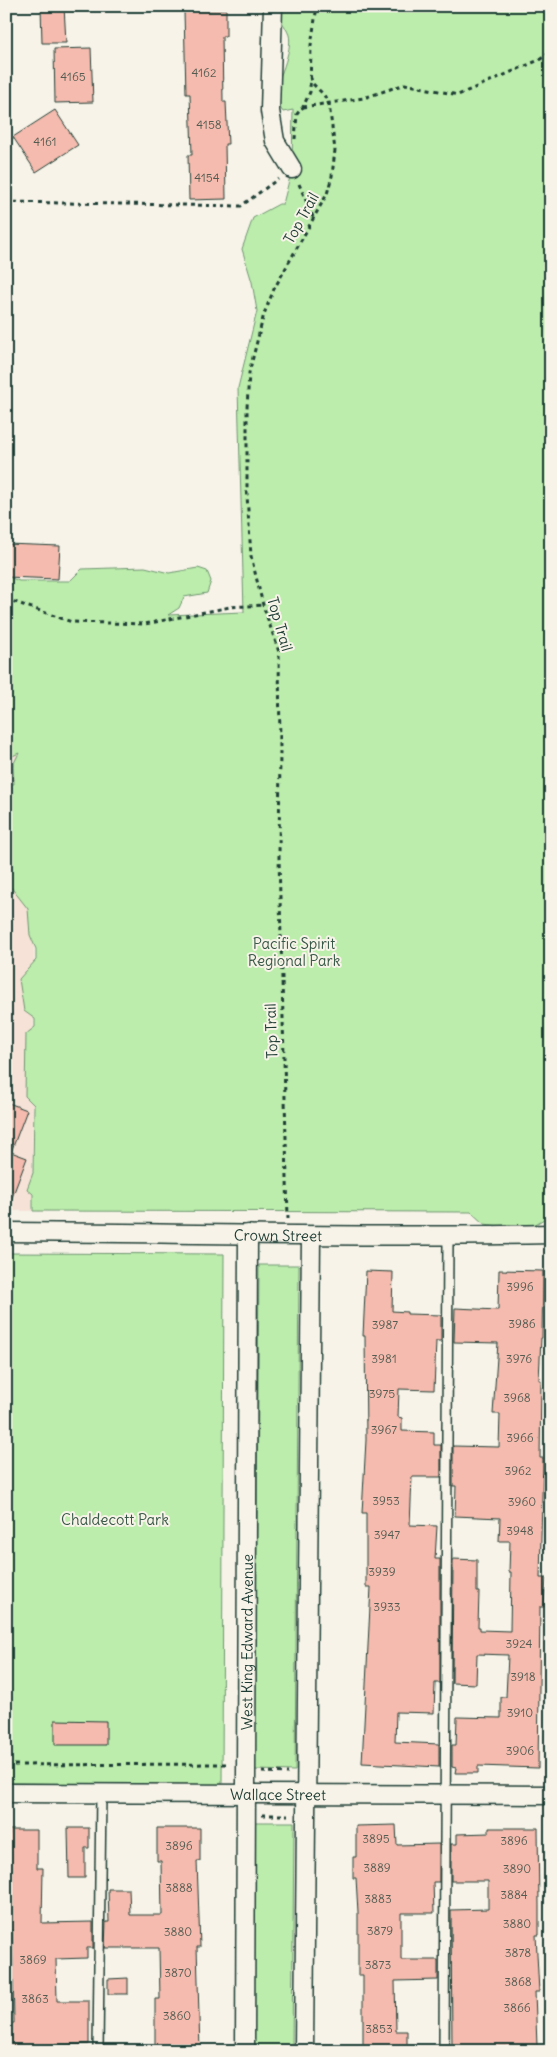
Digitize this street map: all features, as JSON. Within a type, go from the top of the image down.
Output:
[{"type":"street","points":[[273,6],[270,111],[275,141],[292,169]]},
{"type":"street","name":"Crown Street","points":[[6,1232],[311,1236],[551,1234]]},
{"type":"street","name":"West King Edward Avenue","points":[[244,2051],[248,1234]]},
{"type":"street","points":[[304,2051],[311,1236]]},
{"type":"street","name":"Wallace Street","points":[[6,1792],[444,1796],[551,1795]]},
{"type":"lane","points":[[444,2051],[448,1236]]},
{"type":"lane","points":[[98,2051],[101,1793]]},
{"type":"path","points":[[313,217],[292,169],[297,114],[303,107],[310,92],[311,45],[317,6]]},
{"type":"path","points":[[303,107],[364,98],[405,84],[458,95],[538,60],[551,52]]},
{"type":"path","points":[[310,76],[313,84],[329,104]]},
{"type":"path","name":"Top Trail","points":[[287,1235],[288,1198],[278,858],[279,652],[263,605],[251,556],[247,495],[247,408],[249,373],[264,314],[274,289],[327,194],[332,176],[335,150],[329,104]]},
{"type":"path","points":[[6,202],[241,206],[292,169]]},
{"type":"path","points":[[6,599],[72,622],[136,624],[145,624],[230,607],[263,605]]},
{"type":"path","points":[[6,1765],[226,1764]]},
{"type":"path","points":[[256,1772],[296,1773]]},
{"type":"path","points":[[255,1815],[296,1815]]},
{"type":"shaded area","points":[[6,641],[37,641],[32,1211],[6,1211]]},
{"type":"green space","name":"Pacific Spirit Regional Park","points":[[276,6],[551,6],[551,1215],[527,1229],[484,1224],[471,1212],[33,1211],[33,1194],[27,1189],[33,1173],[34,1105],[25,1096],[26,1034],[35,1027],[35,1019],[24,1011],[19,979],[36,960],[36,949],[30,935],[28,909],[10,886],[8,923],[6,923],[6,828],[8,817],[6,814],[6,783],[14,784],[13,765],[19,753],[6,759],[6,576],[19,581],[70,581],[82,569],[145,567],[169,573],[198,568],[207,571],[211,581],[207,593],[184,597],[179,608],[168,615],[244,612],[238,388],[257,311],[252,282],[242,249],[253,218],[279,204],[283,204],[292,169],[293,110],[283,112],[272,96],[284,66],[290,41]]},
{"type":"green space","name":"Chaldecott Park","points":[[6,1253],[224,1254],[222,1785],[6,1783]]},
{"type":"green space","points":[[259,1265],[299,1265],[295,1771],[255,1770]]},
{"type":"green space","points":[[254,1822],[294,1822],[292,2051],[252,2051]]},
{"type":"building","points":[[41,6],[64,6],[66,43],[42,43]]},
{"type":"building","points":[[226,9],[226,36],[222,36],[223,102],[226,102],[228,144],[225,144],[226,199],[189,200],[188,155],[192,155],[190,94],[186,94],[184,11]]},
{"type":"building","points":[[91,48],[93,102],[55,103],[54,49]]},
{"type":"building","points":[[55,110],[78,145],[36,172],[13,137]]},
{"type":"building","points":[[6,544],[60,546],[58,579],[6,577]]},
{"type":"building","points":[[6,1102],[27,1110],[11,1152],[27,1158],[8,1208]]},
{"type":"building","points":[[499,1270],[543,1271],[539,1380],[541,1380],[540,1458],[543,1458],[540,1578],[546,1578],[544,1607],[540,1607],[538,1768],[478,1766],[478,1773],[455,1773],[456,1768],[452,1767],[452,1745],[456,1745],[457,1717],[501,1718],[501,1697],[506,1697],[508,1655],[477,1654],[476,1684],[452,1683],[453,1559],[477,1560],[477,1592],[479,1592],[478,1627],[480,1627],[480,1630],[510,1631],[510,1541],[499,1541],[500,1518],[455,1516],[456,1486],[453,1486],[453,1446],[499,1447],[500,1414],[493,1414],[498,1343],[454,1342],[455,1308],[498,1310]]},
{"type":"building","points":[[366,1271],[393,1272],[392,1311],[407,1312],[407,1314],[441,1315],[441,1341],[436,1341],[434,1390],[399,1389],[398,1417],[402,1418],[402,1431],[434,1432],[434,1445],[441,1445],[441,1477],[412,1477],[410,1525],[437,1526],[435,1559],[440,1559],[440,1683],[435,1683],[434,1713],[396,1712],[395,1742],[439,1744],[439,1767],[362,1763],[371,1587],[366,1587],[366,1513],[362,1513],[366,1440],[365,1336],[363,1336]]},
{"type":"building","points":[[55,1720],[106,1721],[106,1745],[55,1745]]},
{"type":"building","points":[[396,1825],[397,1845],[439,1844],[439,1882],[433,1882],[434,1913],[401,1913],[401,1960],[438,1960],[438,1980],[395,1981],[396,2031],[407,2031],[407,2051],[363,2051],[363,1975],[358,1975],[358,1912],[356,1878],[353,1878],[353,1857],[356,1857],[356,1826]]},
{"type":"building","points":[[68,1828],[89,1828],[89,1848],[85,1848],[85,1878],[69,1878]]},
{"type":"building","points":[[157,1828],[200,1828],[200,1861],[197,1861],[200,1947],[197,1947],[200,2051],[155,2051],[155,1999],[160,1999],[159,1948],[105,1948],[106,1922],[109,1922],[108,1889],[129,1889],[130,1915],[162,1915],[161,1861],[157,1861]]},
{"type":"building","points":[[489,1828],[538,1828],[539,1935],[536,1935],[539,1992],[535,1992],[537,2046],[473,2047],[473,2051],[452,2051],[451,1910],[488,1909],[488,1881],[451,1881],[451,1844],[457,1844],[457,1834],[489,1833]]},
{"type":"building","points":[[9,1830],[37,1830],[37,1868],[43,1868],[42,1923],[93,1922],[93,1948],[87,1948],[87,1958],[56,1959],[57,2001],[89,2001],[89,2044],[43,2045],[44,2051],[9,2051],[9,2023],[14,2023],[12,1930],[8,1930],[6,1892],[6,1869],[9,1869]]},
{"type":"building","points":[[128,1978],[128,1994],[108,1994],[108,1979]]}]
